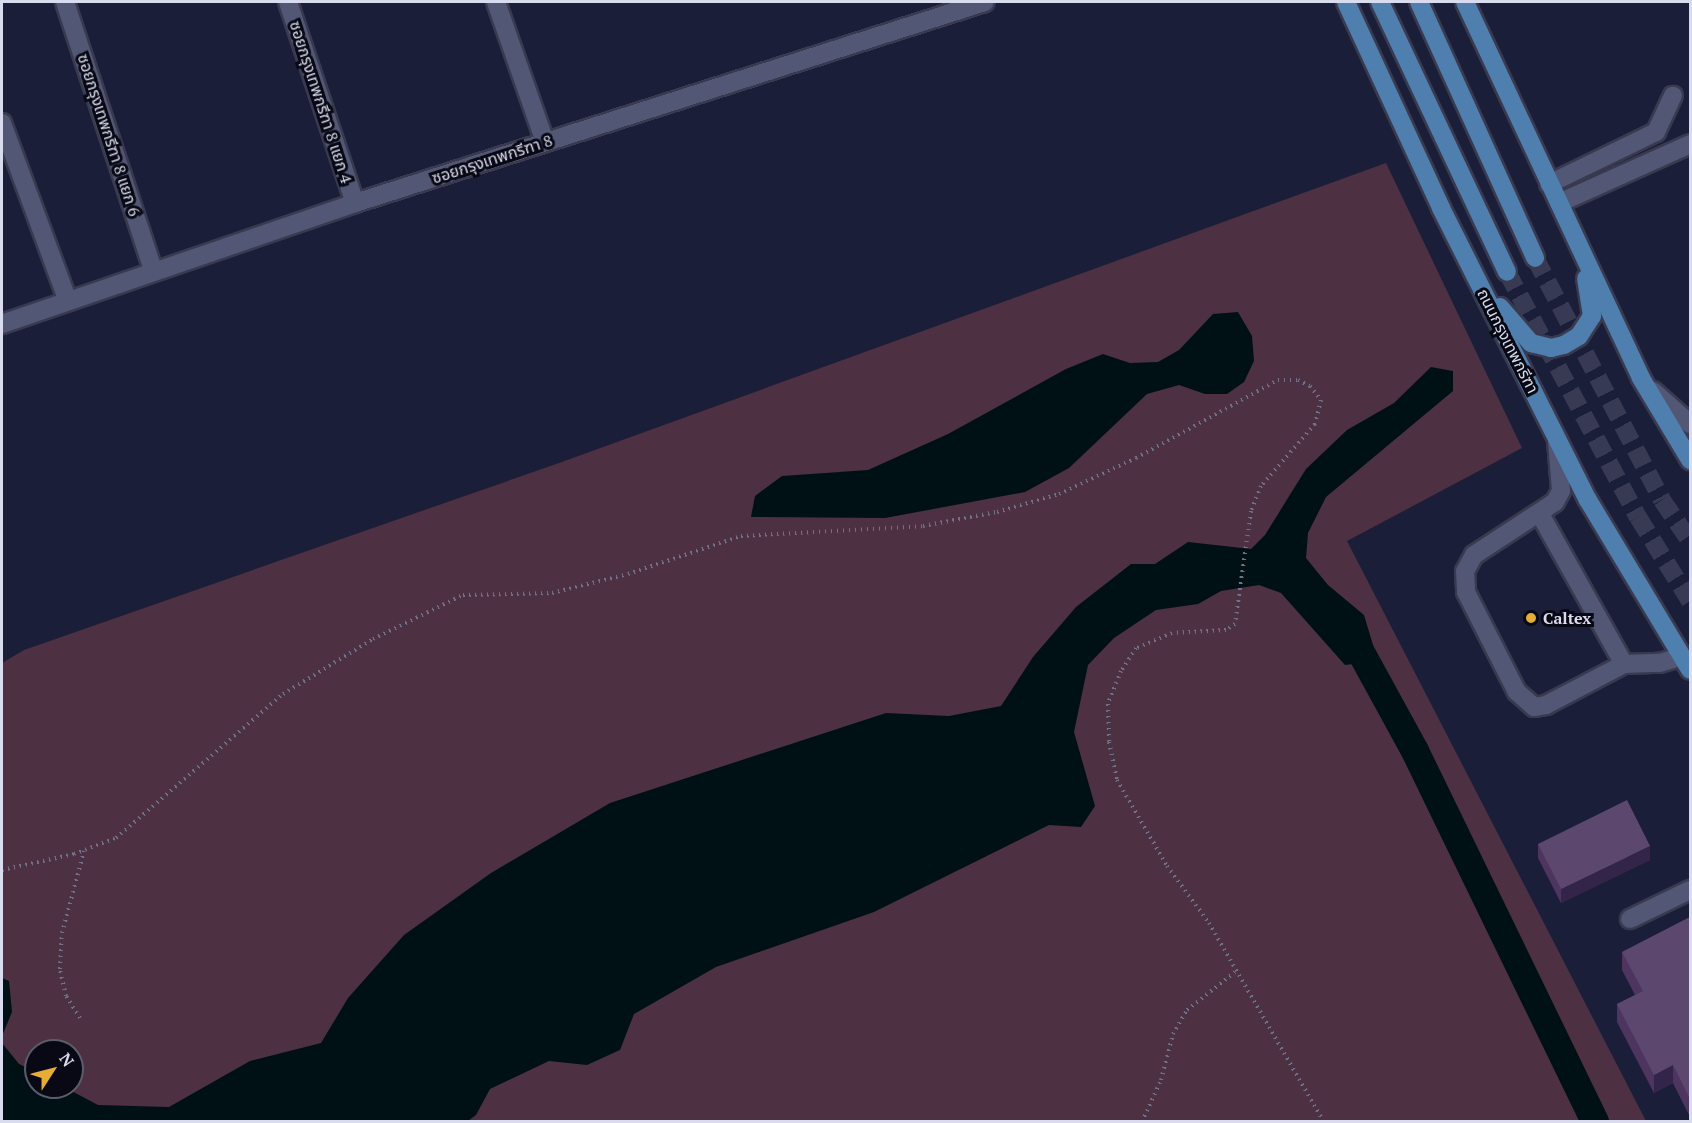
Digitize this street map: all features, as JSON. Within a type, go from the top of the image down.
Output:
[{"type":"main road","name":"ถนนกรุงเทพกรีฑา","points":[[1346,2],[1479,282],[1588,500],[1687,667]]},
{"type":"main road","name":"ถนนกรุงเทพกรีฑา","points":[[1380,2],[1507,272]]},
{"type":"main road","points":[[1419,2],[1535,258]]},
{"type":"main road","points":[[1465,2],[1641,378],[1690,460]]},
{"type":"main road","points":[[1479,282],[1531,343],[1551,348],[1564,345],[1579,336],[1592,316],[1577,241]]},
{"type":"street","name":"ซอยกรุงเทพกรีฑา 8 แยก 6","points":[[65,2],[153,269]]},
{"type":"street","name":"ซอยกรุงเทพกรีฑา 8 แยก 4","points":[[288,2],[355,202]]},
{"type":"street","points":[[496,2],[545,142]]},
{"type":"street","name":"ซอยกรุงเทพกรีฑา 8","points":[[2,324],[153,269],[355,202],[985,2]]},
{"type":"street","points":[[1549,184],[1656,132],[1673,96]]},
{"type":"street","points":[[2,123],[68,301]]},
{"type":"street","points":[[1559,203],[1690,144]]},
{"type":"street","points":[[1641,378],[1668,407],[1690,424]]},
{"type":"street","points":[[1557,438],[1561,491],[1556,502],[1474,555],[1463,582],[1517,692],[1534,707],[1546,705],[1624,664],[1660,663],[1687,667]]},
{"type":"street","points":[[1540,514],[1624,664]]},
{"type":"street","points":[[1630,919],[1690,890]]},
{"type":"path","points":[[2,870],[84,850],[116,838],[283,694],[373,639],[463,596],[552,593],[628,574],[741,536],[923,526],[996,512],[1059,494],[1136,458],[1278,380],[1298,380],[1311,386],[1321,400],[1315,424],[1261,486],[1244,545],[1235,624],[1226,630],[1172,633],[1136,648],[1108,704],[1109,742],[1117,780],[1167,866],[1209,923],[1235,972],[1324,1122]]},
{"type":"path","points":[[80,1018],[66,996],[60,969],[62,933],[84,850]]},
{"type":"path","points":[[1142,1122],[1161,1080],[1173,1034],[1187,1010],[1235,972]]},
{"type":"shaded area","points":[[1386,163],[1522,448],[1347,541],[1646,1121],[2,1121],[2,663],[24,650],[559,463]]},
{"type":"shaded area","points":[[1238,312],[1252,336],[1254,361],[1244,382],[1227,394],[1205,394],[1179,385],[1147,394],[1069,468],[1025,492],[885,518],[751,517],[755,496],[782,476],[868,470],[948,434],[1066,369],[1103,354],[1130,363],[1158,362],[1179,350],[1213,314]]},
{"type":"shaded area","points":[[1431,367],[1453,371],[1453,391],[1326,497],[1308,533],[1306,558],[1328,585],[1364,615],[1373,645],[1361,663],[1345,665],[1281,593],[1259,585],[1221,591],[1198,604],[1156,610],[1114,638],[1088,665],[1074,732],[1095,806],[1081,827],[1049,825],[874,912],[716,967],[634,1014],[620,1050],[587,1065],[549,1061],[490,1089],[476,1115],[468,1121],[2,1121],[2,1043],[19,1064],[24,1066],[24,1099],[84,1098],[98,1105],[169,1107],[250,1061],[321,1043],[348,998],[404,935],[491,873],[610,803],[886,713],[949,716],[1001,706],[1033,657],[1076,607],[1131,564],[1155,564],[1188,542],[1251,549],[1265,535],[1306,469],[1347,430],[1394,403]]},
{"type":"shaded area","points":[[2,978],[9,981],[12,1012],[2,1036]]},
{"type":"building","points":[[1627,800],[1650,846],[1561,889],[1538,844]]},
{"type":"building","points":[[1690,917],[1690,1099],[1673,1065],[1654,1075],[1617,1004],[1643,991],[1622,952]]},
{"type":"waterway","points":[[1346,625],[1415,751],[1595,1122]]},
{"type":"tunnel","points":[[1535,258],[1662,500],[1690,541]]},
{"type":"tunnel","points":[[1507,272],[1638,517],[1690,601]]},
{"type":"place","name":"Caltex","points":[[1531,618]]}]
